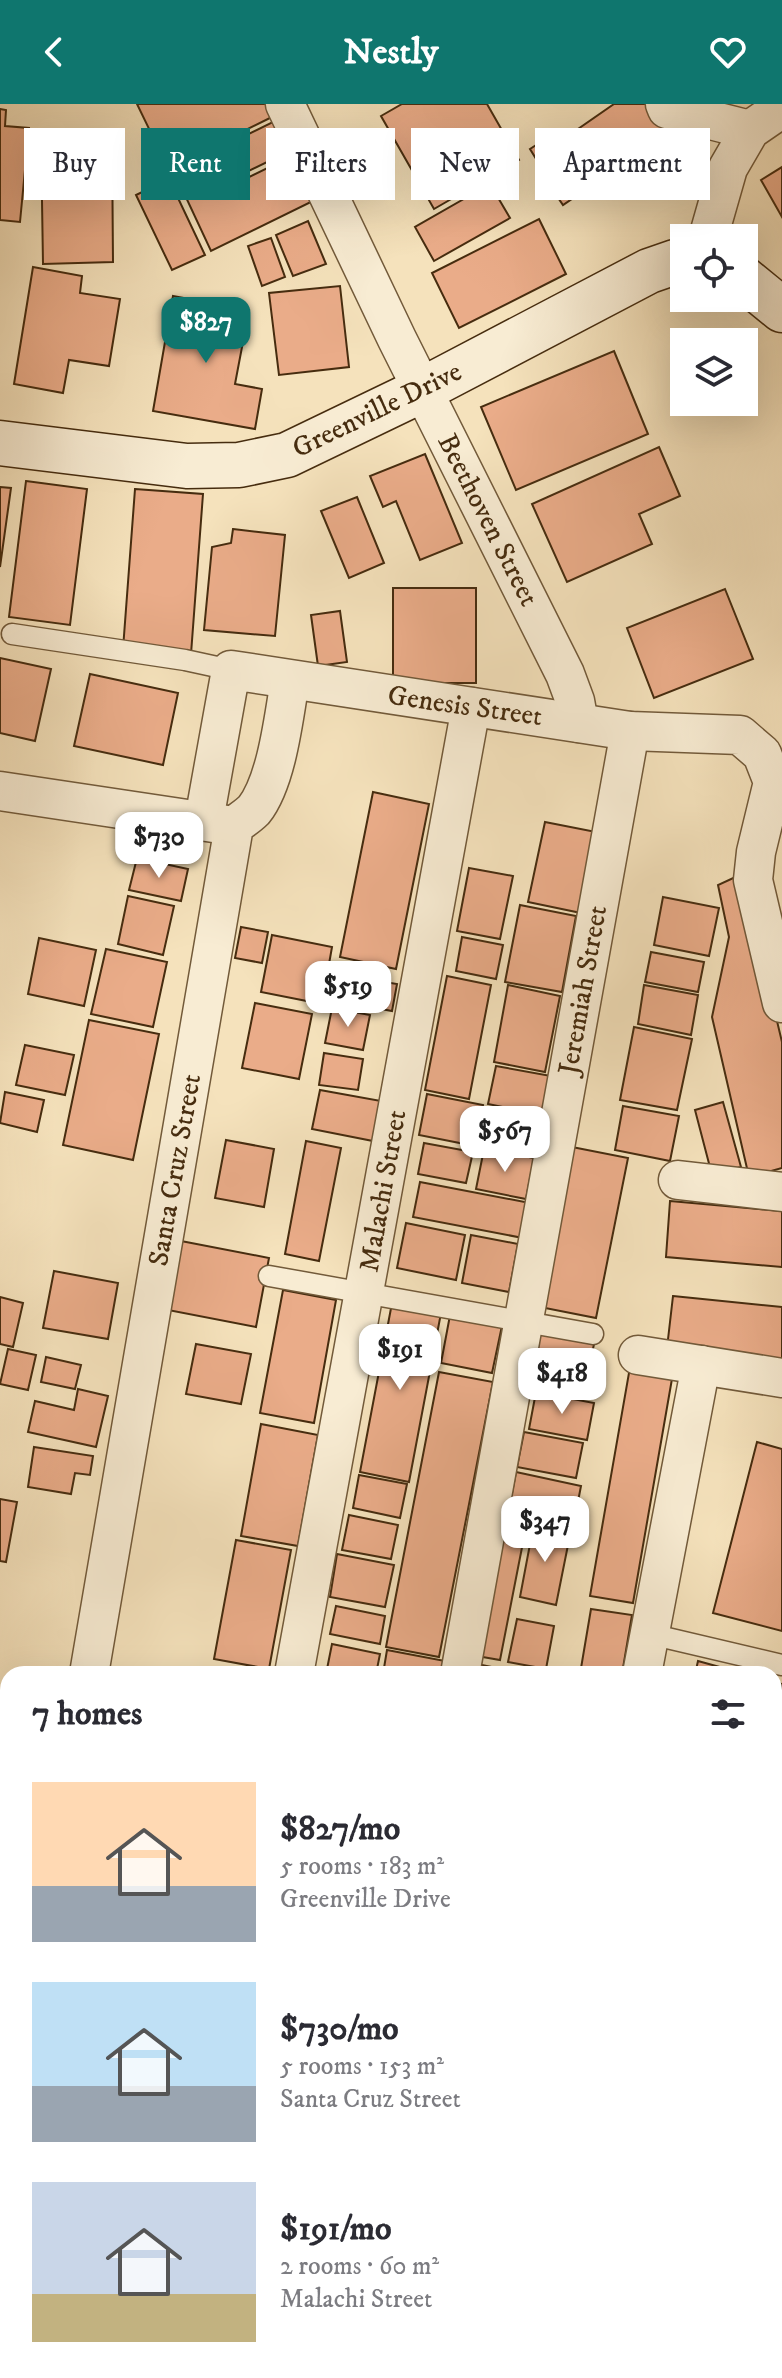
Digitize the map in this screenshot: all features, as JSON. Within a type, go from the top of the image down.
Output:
[{"type":"street","name":"Beethoven Street","points":[[285,104],[422,390],[565,674],[579,723]]},
{"type":"street","points":[[665,104],[667,109],[750,130]]},
{"type":"street","points":[[712,224],[728,168],[750,130],[782,108]]},
{"type":"street","name":"Greenville Drive","points":[[0,443],[187,466],[239,465],[287,455],[422,390],[649,271],[670,264]]},
{"type":"street","points":[[758,290],[782,310]]},
{"type":"street","name":"Genesis Street","points":[[231,670],[630,731],[740,735],[762,754],[773,782],[756,852],[753,880],[782,1003]]},
{"type":"street","name":"Santa Cruz Street","points":[[90,1666],[219,823],[231,670]]},
{"type":"street","points":[[1,796],[219,823],[254,809],[276,757],[290,680]]},
{"type":"street","name":"Malachi Street","points":[[295,1666],[471,707]]},
{"type":"street","name":"Jeremiah Street","points":[[461,1666],[630,731]]},
{"type":"street","points":[[678,1180],[782,1192]]},
{"type":"street","points":[[638,1355],[782,1378]]},
{"type":"street","points":[[644,1666],[701,1365]]},
{"type":"lane","points":[[12,634],[185,660],[231,670]]},
{"type":"lane","points":[[269,1276],[593,1334]]},
{"type":"lane","points":[[650,1634],[782,1665]]},
{"type":"building","points":[[137,104],[270,104],[276,115],[250,128],[149,128]]},
{"type":"building","points":[[402,104],[487,104],[501,128],[411,128],[411,169],[395,141],[395,128],[388,128],[381,116]]},
{"type":"building","points":[[614,104],[655,104],[671,128],[579,128]]},
{"type":"building","points":[[0,109],[6,110],[5,126],[29,128],[24,128],[20,222],[0,220]]},
{"type":"building","points":[[281,118],[286,128],[266,128],[266,163],[250,170],[250,133]]},
{"type":"building","points":[[782,167],[782,217],[761,180]]},
{"type":"building","points":[[266,169],[266,200],[315,200],[211,251],[187,200],[250,200],[250,177]]},
{"type":"building","points":[[141,193],[141,200],[179,200],[205,255],[172,270],[136,195]]},
{"type":"building","points":[[42,200],[113,200],[113,262],[43,264]]},
{"type":"building","points":[[429,200],[450,200],[434,209]]},
{"type":"building","points":[[462,200],[499,200],[510,218],[434,261],[415,227]]},
{"type":"building","points":[[539,219],[566,274],[459,328],[432,273]]},
{"type":"building","points":[[308,221],[326,264],[293,276],[276,235]]},
{"type":"building","points":[[271,238],[285,277],[262,286],[248,246]]},
{"type":"building","points":[[33,267],[82,276],[80,293],[120,299],[109,366],[69,360],[63,393],[14,384]]},
{"type":"building","points":[[340,286],[349,367],[279,375],[269,293]]},
{"type":"building","points":[[173,296],[249,310],[235,384],[262,389],[255,429],[153,411]]},
{"type":"building","points":[[614,351],[648,434],[516,490],[481,407]]},
{"type":"building","points":[[659,447],[680,496],[639,514],[652,544],[567,582],[532,504]]},
{"type":"building","points":[[425,454],[462,543],[420,560],[396,501],[383,507],[370,476]]},
{"type":"building","points":[[26,481],[87,489],[70,625],[9,617]]},
{"type":"building","points":[[0,487],[11,488],[0,567]]},
{"type":"building","points":[[135,489],[203,494],[191,654],[123,649]]},
{"type":"building","points":[[357,497],[384,563],[349,578],[321,511]]},
{"type":"building","points":[[233,529],[285,535],[275,636],[204,630],[212,547],[231,543]]},
{"type":"building","points":[[393,588],[476,588],[476,683],[393,683]]},
{"type":"building","points":[[725,589],[753,659],[654,698],[627,628]]},
{"type":"building","points":[[340,611],[347,662],[318,666],[311,615]]},
{"type":"building","points":[[0,658],[51,669],[35,741],[0,733]]},
{"type":"building","points":[[90,674],[178,693],[163,765],[74,746]]},
{"type":"building","points":[[373,792],[429,804],[396,969],[340,957]]},
{"type":"building","points":[[145,822],[188,831],[182,857],[140,848]]},
{"type":"building","points":[[545,822],[596,832],[581,913],[528,902]]},
{"type":"building","points":[[137,858],[188,869],[181,901],[129,890]]},
{"type":"building","points":[[469,868],[513,876],[500,939],[457,931]]},
{"type":"building","points":[[742,874],[782,1042],[782,1168],[749,1177],[712,1017],[729,937],[718,885]]},
{"type":"building","points":[[128,896],[174,906],[163,955],[118,944]]},
{"type":"building","points":[[663,897],[719,908],[709,956],[654,945]]},
{"type":"building","points":[[520,905],[576,916],[562,992],[505,982]]},
{"type":"building","points":[[241,927],[268,932],[262,963],[235,958]]},
{"type":"building","points":[[272,935],[332,947],[322,1004],[261,992]]},
{"type":"building","points":[[462,937],[503,945],[496,979],[456,971]]},
{"type":"building","points":[[39,938],[96,950],[84,1006],[28,994]]},
{"type":"building","points":[[106,949],[167,962],[153,1027],[91,1014]]},
{"type":"building","points":[[651,952],[704,962],[698,992],[645,982]]},
{"type":"building","points":[[337,974],[397,984],[392,1011],[333,1000]]},
{"type":"building","points":[[447,976],[491,985],[469,1099],[425,1090]]},
{"type":"building","points":[[508,985],[560,996],[545,1072],[494,1062]]},
{"type":"building","points":[[644,985],[698,995],[691,1035],[638,1024]]},
{"type":"building","points":[[255,1003],[312,1014],[299,1079],[242,1068]]},
{"type":"building","points":[[332,1008],[370,1015],[363,1050],[325,1043]]},
{"type":"building","points":[[89,1020],[159,1034],[133,1160],[63,1145]]},
{"type":"building","points":[[634,1027],[692,1039],[677,1110],[620,1100]]},
{"type":"building","points":[[25,1045],[74,1055],[65,1095],[16,1085]]},
{"type":"building","points":[[324,1053],[363,1059],[358,1090],[319,1085]]},
{"type":"building","points":[[496,1066],[551,1076],[543,1115],[488,1104]]},
{"type":"building","points":[[320,1090],[381,1101],[373,1141],[312,1129]]},
{"type":"building","points":[[5,1092],[44,1100],[37,1132],[0,1123]]},
{"type":"building","points":[[427,1094],[483,1105],[475,1146],[419,1135]]},
{"type":"building","points":[[723,1102],[741,1167],[712,1175],[695,1110]]},
{"type":"building","points":[[623,1106],[679,1116],[670,1161],[615,1150]]},
{"type":"building","points":[[491,1109],[542,1119],[535,1155],[484,1145]]},
{"type":"building","points":[[226,1140],[274,1149],[264,1207],[215,1198]]},
{"type":"building","points":[[306,1141],[341,1148],[319,1261],[285,1254]]},
{"type":"building","points":[[424,1143],[473,1152],[466,1183],[418,1174]]},
{"type":"building","points":[[572,1147],[628,1158],[596,1318],[540,1307]]},
{"type":"building","points":[[484,1149],[534,1158],[526,1199],[476,1189]]},
{"type":"building","points":[[420,1182],[530,1203],[523,1238],[413,1217]]},
{"type":"building","points":[[670,1201],[782,1211],[782,1267],[666,1257]]},
{"type":"building","points":[[406,1223],[465,1235],[456,1280],[397,1268]]},
{"type":"building","points":[[471,1235],[518,1244],[509,1292],[462,1283]]},
{"type":"building","points":[[181,1241],[269,1258],[256,1327],[168,1310]]},
{"type":"building","points":[[54,1271],[118,1283],[108,1339],[43,1328]]},
{"type":"building","points":[[283,1290],[336,1300],[314,1423],[260,1413]]},
{"type":"building","points":[[673,1296],[782,1307],[782,1360],[667,1348]]},
{"type":"building","points":[[0,1297],[23,1303],[13,1347],[0,1344]]},
{"type":"building","points":[[392,1303],[441,1313],[409,1482],[360,1472]]},
{"type":"building","points":[[451,1310],[503,1321],[492,1373],[441,1363]]},
{"type":"building","points":[[539,1334],[594,1344],[584,1393],[530,1382]]},
{"type":"building","points":[[196,1344],[251,1354],[241,1404],[186,1394]]},
{"type":"building","points":[[8,1349],[36,1355],[28,1390],[0,1384]]},
{"type":"building","points":[[46,1357],[81,1365],[75,1389],[41,1382]]},
{"type":"building","points":[[630,1367],[673,1373],[633,1603],[590,1596]]},
{"type":"building","points":[[439,1372],[493,1382],[439,1657],[386,1647]]},
{"type":"building","points":[[78,1389],[108,1396],[96,1447],[28,1432],[35,1401],[74,1410]]},
{"type":"building","points":[[536,1392],[594,1403],[587,1440],[529,1429]]},
{"type":"building","points":[[261,1424],[318,1435],[298,1546],[241,1536]]},
{"type":"building","points":[[524,1432],[583,1443],[576,1478],[517,1467]]},
{"type":"building","points":[[757,1442],[782,1449],[782,1631],[713,1613]]},
{"type":"building","points":[[34,1447],[93,1456],[90,1475],[75,1473],[71,1494],[28,1487]]},
{"type":"building","points":[[516,1472],[581,1486],[574,1522],[509,1509]]},
{"type":"building","points":[[359,1475],[407,1484],[400,1518],[353,1508]]},
{"type":"building","points":[[0,1499],[17,1502],[6,1562],[0,1561]]},
{"type":"building","points":[[349,1515],[398,1525],[391,1559],[342,1550]]},
{"type":"building","points":[[496,1521],[526,1527],[500,1660],[471,1655]]},
{"type":"building","points":[[534,1523],[571,1530],[556,1605],[520,1597]]},
{"type":"building","points":[[236,1540],[291,1550],[270,1666],[214,1659]]},
{"type":"building","points":[[337,1554],[394,1565],[385,1607],[330,1597]]},
{"type":"building","points":[[336,1606],[385,1616],[380,1644],[330,1634]]},
{"type":"building","points":[[591,1609],[632,1615],[623,1666],[581,1666]]},
{"type":"building","points":[[517,1619],[554,1626],[547,1666],[508,1662]]},
{"type":"building","points":[[332,1644],[380,1654],[378,1666],[328,1666]]},
{"type":"building","points":[[387,1650],[445,1661],[444,1666],[384,1666]]},
{"type":"building","points":[[698,1661],[716,1666],[697,1666]]}]
